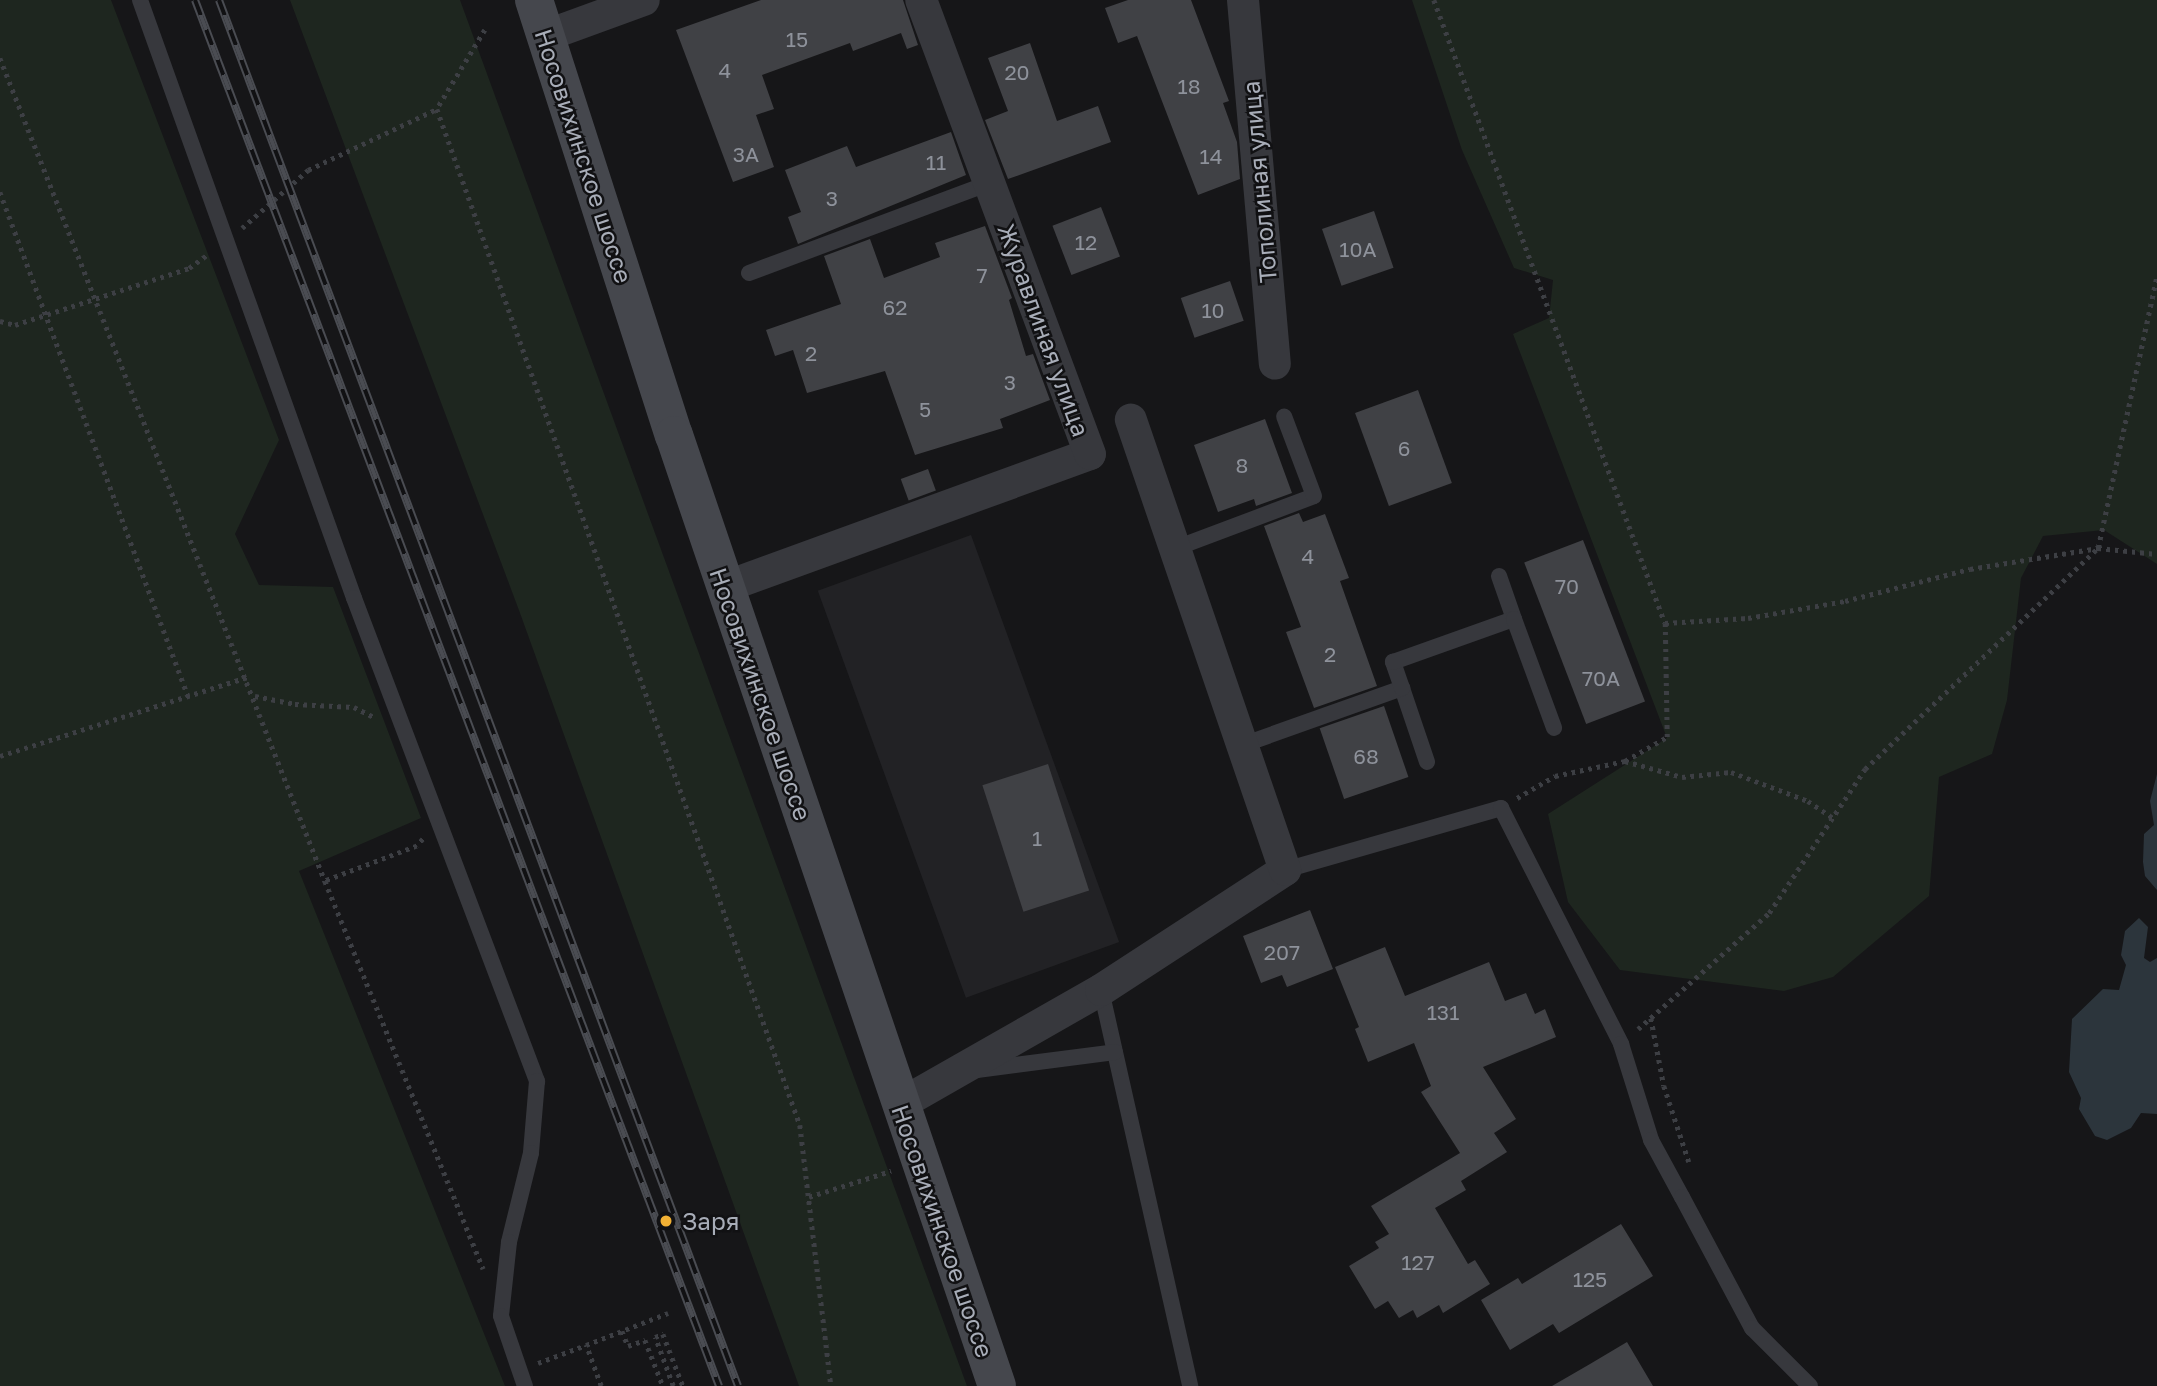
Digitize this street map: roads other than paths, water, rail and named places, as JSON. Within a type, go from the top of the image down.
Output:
[{"type":"main road","name":"Носовихинское шоссе","points":[[534,0],[725,587],[899,1105],[997,1386]]},
{"type":"street","points":[[545,36],[644,0]]},
{"type":"street","name":"Журавлиная улица","points":[[725,587],[1090,454],[921,0]]},
{"type":"street","name":"Тополиная улица","points":[[1243,0],[1275,364]]},
{"type":"street","points":[[899,1105],[1101,990],[1285,870],[1245,744],[1131,420]]},
{"type":"lane","points":[[140,0],[407,735],[537,1081],[531,1153],[509,1242],[501,1315],[526,1386]]},
{"type":"lane","points":[[749,273],[990,183]]},
{"type":"lane","points":[[1176,548],[1314,496],[1284,416]]},
{"type":"lane","points":[[1499,576],[1554,728]]},
{"type":"lane","points":[[1427,762],[1393,662],[1514,619]]},
{"type":"lane","points":[[1245,744],[1402,688]]},
{"type":"lane","points":[[1285,870],[1501,808],[1620,1044],[1651,1140],[1752,1328],[1810,1386]]},
{"type":"lane","points":[[1101,990],[1190,1386]]},
{"type":"lane","points":[[954,1073],[1115,1052]]},
{"type":"railway","points":[[195,0],[719,1386]]},
{"type":"railway","points":[[219,0],[738,1386]]},
{"type":"place","name":"Заря","points":[[666,1221]]}]
